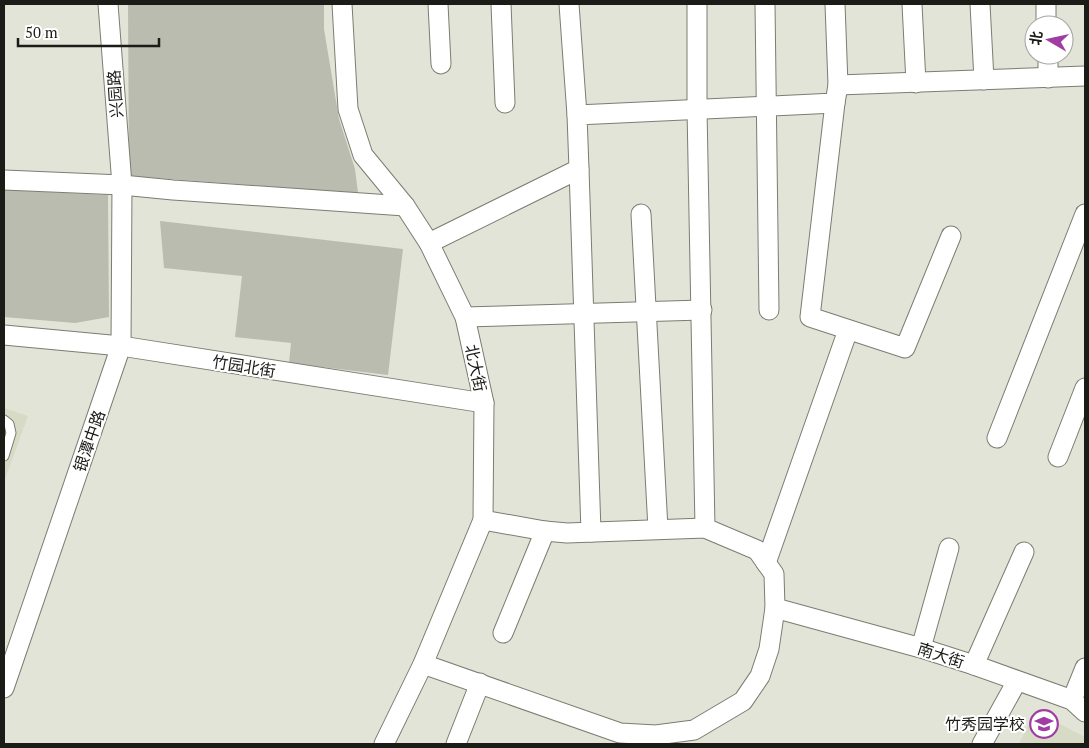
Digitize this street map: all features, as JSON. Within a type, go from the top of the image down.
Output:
[{"type":"street","name":"兴园路","points":[[108,4],[122,185]]},
{"type":"street","name":"北大街","points":[[342,4],[348,109],[363,155],[405,206],[430,243],[465,317],[484,403],[483,520],[423,664],[384,744]]},
{"type":"street","points":[[438,4],[441,64]]},
{"type":"street","points":[[501,4],[505,103]]},
{"type":"street","points":[[569,4],[577,115],[591,532]]},
{"type":"street","points":[[697,4],[697,109],[705,528]]},
{"type":"street","points":[[765,4],[769,310]]},
{"type":"street","points":[[836,4],[837,94],[810,318],[905,348],[951,236]]},
{"type":"street","points":[[912,4],[916,82]]},
{"type":"street","points":[[980,4],[984,80]]},
{"type":"street","points":[[1048,65],[1048,78]]},
{"type":"street","points":[[577,115],[767,106],[916,82],[1085,76]]},
{"type":"street","points":[[430,243],[579,169]]},
{"type":"street","points":[[4,180],[122,185],[405,206]]},
{"type":"street","name":"银潭中路","points":[[4,688],[121,346],[122,185]]},
{"type":"street","points":[[641,214],[658,529]]},
{"type":"street","points":[[997,438],[1085,214]]},
{"type":"street","points":[[465,317],[702,310]]},
{"type":"street","points":[[766,563],[848,330]]},
{"type":"street","name":"竹园北街","points":[[4,334],[121,346],[484,403]]},
{"type":"street","points":[[1058,458],[1085,388]]},
{"type":"street","points":[[423,664],[480,684],[618,739],[656,735],[693,737],[742,701],[760,676],[768,649],[775,608],[774,574],[757,550],[705,528],[567,534],[483,520]]},
{"type":"street","points":[[503,633],[545,531]]},
{"type":"street","points":[[921,648],[949,548]]},
{"type":"street","points":[[974,665],[1024,552]]},
{"type":"street","name":"南大街","points":[[775,608],[921,648],[974,665],[1079,706],[1085,668]]},
{"type":"street","points":[[982,744],[1017,681]]},
{"type":"street","points":[[456,744],[480,684]]},
{"type":"lane","points":[[4,420],[9,424],[11,433],[4,456]]},
{"type":"shaded area","points":[[4,408],[28,416],[4,482]]},
{"type":"shaded area","name":"竹秀园学校","points":[[1035,711],[1085,737],[1085,744],[1019,744]]},
{"type":"building","points":[[128,4],[324,4],[324,29],[339,119],[355,169],[358,193],[129,176]]},
{"type":"building","points":[[4,190],[108,195],[109,317],[75,323],[4,317]]},
{"type":"building","points":[[160,221],[403,249],[388,375],[289,363],[291,343],[235,337],[242,276],[164,268]]},
{"type":"place","name":"竹秀园学校","points":[[1044,724]]}]
